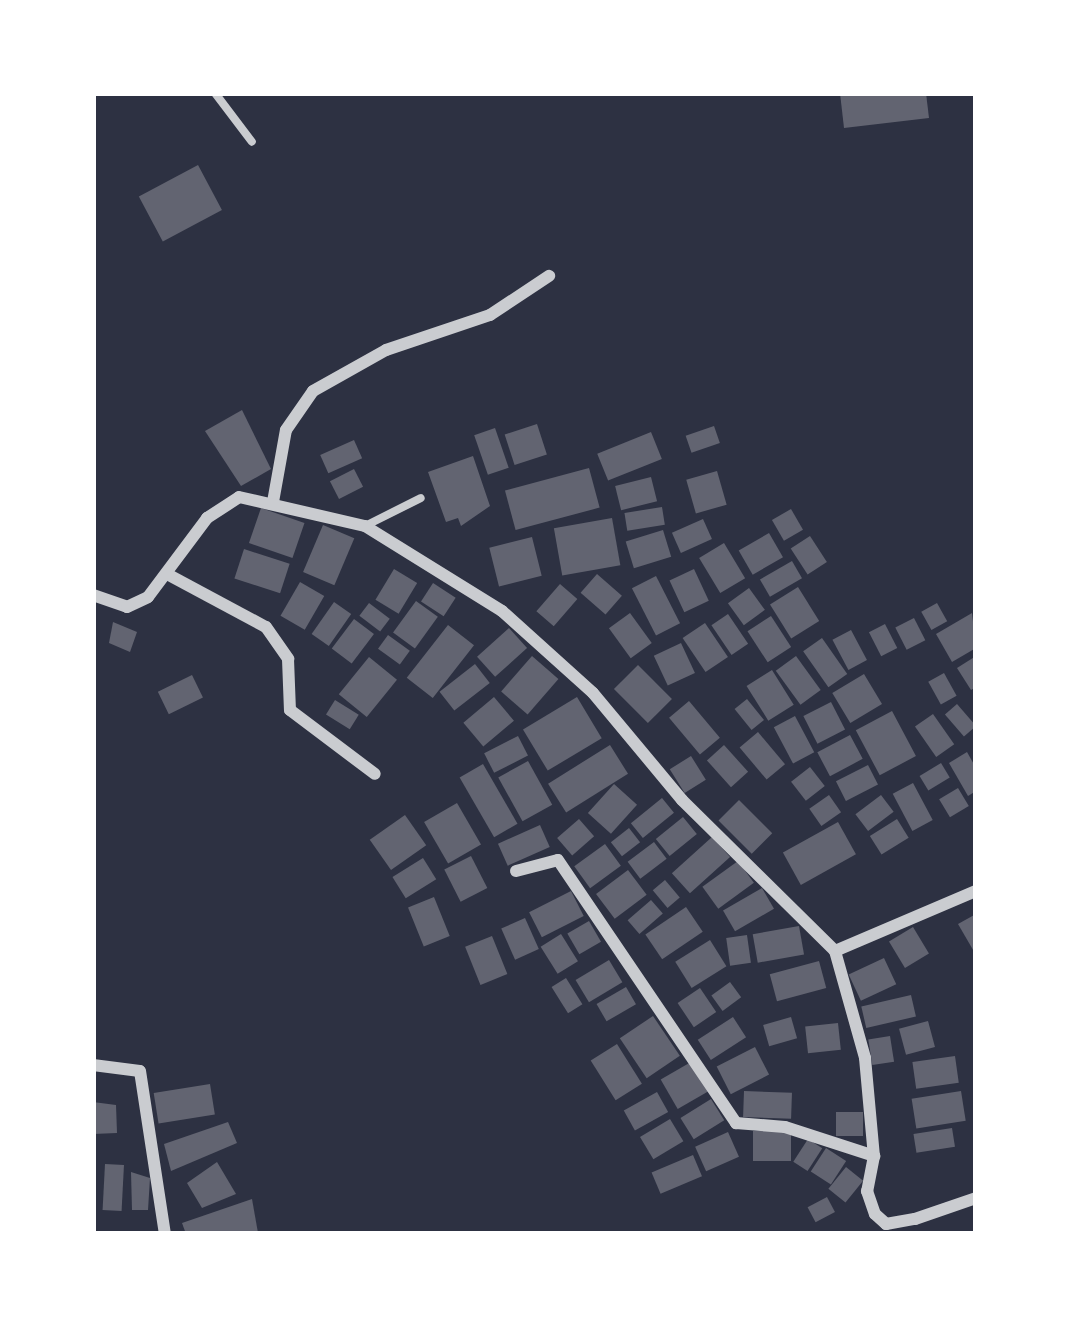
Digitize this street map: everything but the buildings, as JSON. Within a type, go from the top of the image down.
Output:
[{"type":"street","points":[[273,502],[286,430],[313,391],[386,350],[490,315],[549,276]]},
{"type":"street","points":[[93,595],[137,604],[225,502],[273,502],[365,526],[502,611],[562,666],[682,800],[835,951],[866,1058],[874,1156],[867,1191],[886,1224],[976,1198]]},
{"type":"street","points":[[166,574],[266,628],[288,659],[290,710],[375,774]]},
{"type":"street","points":[[516,871],[558,860],[736,1123],[785,1127],[874,1156]]},
{"type":"street","points":[[835,951],[976,892]]},
{"type":"street","points":[[93,1066],[140,1072],[164,1234]]},
{"type":"lane","points":[[215,93],[252,142]]},
{"type":"lane","points":[[365,526],[421,497]]}]
